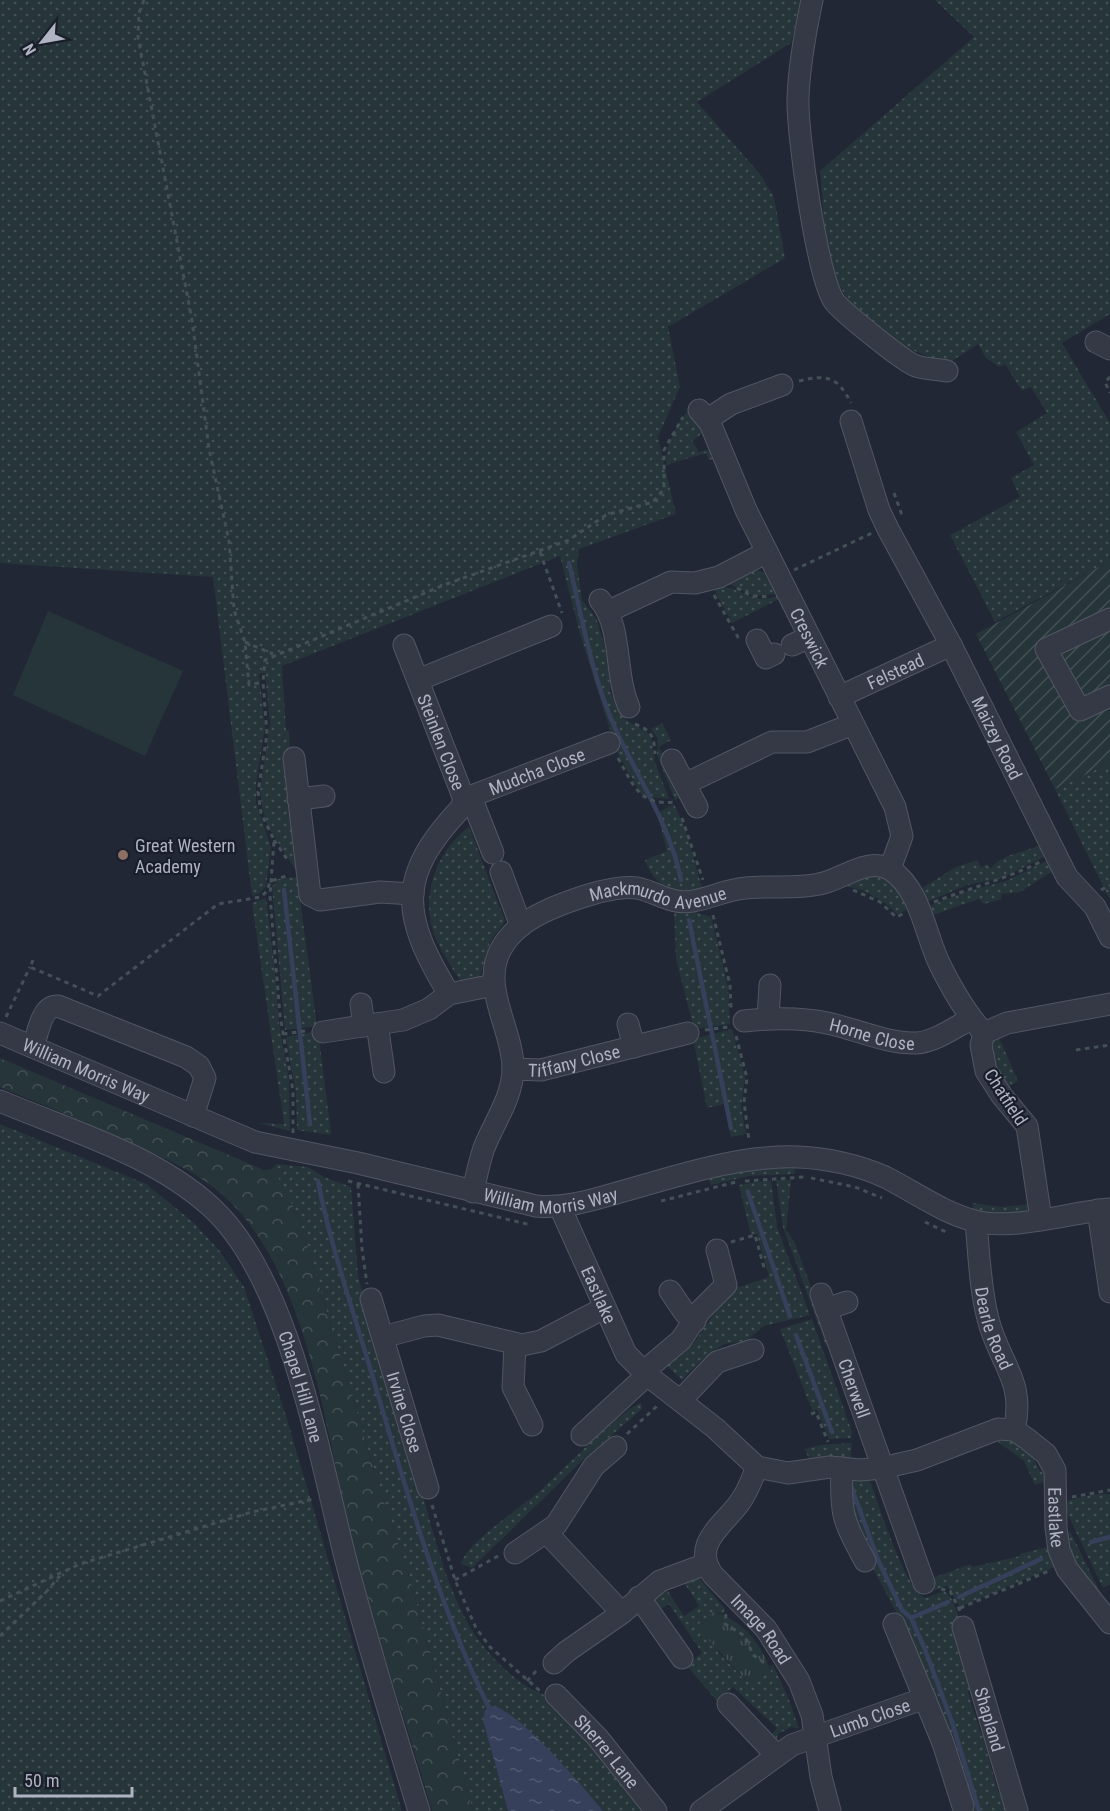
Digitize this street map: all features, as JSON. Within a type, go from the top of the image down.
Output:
[{"type":"street","points":[[812,0],[802,46],[798,101],[807,181],[824,279],[835,302],[880,342],[915,366],[947,371]]},
{"type":"street","points":[[698,414],[782,385]]},
{"type":"street","name":"Creswick","points":[[698,414],[780,577],[792,645],[839,697],[895,807],[901,824],[900,843],[890,869]]},
{"type":"street","name":"Maizey Road","points":[[850,421],[879,510],[893,530],[1067,877],[1095,907],[1110,937]]},
{"type":"street","points":[[629,713],[604,606],[671,582],[695,583],[721,580],[767,552]]},
{"type":"street","points":[[1110,619],[1041,641],[1085,719],[1110,696]]},
{"type":"street","name":"Steinlen Close","points":[[418,680],[551,626]]},
{"type":"street","points":[[757,640],[766,658],[792,645]]},
{"type":"street","name":"Steinlen Close","points":[[404,645],[467,798],[425,852],[415,878],[413,894],[416,924],[421,942],[449,994]]},
{"type":"street","name":"Felstead","points":[[839,697],[951,645]]},
{"type":"street","points":[[679,791],[772,742],[820,739],[853,724]]},
{"type":"street","name":"Mudcha Close","points":[[467,798],[609,743]]},
{"type":"street","points":[[294,758],[308,892],[313,898],[320,900],[385,892],[413,894]]},
{"type":"street","points":[[664,758],[679,791],[697,807]]},
{"type":"street","points":[[298,799],[324,796]]},
{"type":"street","points":[[467,798],[497,863],[521,926]]},
{"type":"street","name":"Mackmurdo Avenue","points":[[473,1192],[484,1148],[506,1101],[513,1069],[511,1046],[494,985],[499,952],[521,926],[545,911],[620,889],[634,888],[680,902],[745,888],[787,887],[832,880],[870,866],[890,869]]},
{"type":"street","points":[[890,869],[907,885],[940,965],[977,1026],[1007,1023],[1110,1004]]},
{"type":"street","points":[[314,1031],[370,1025],[411,1017],[449,994],[494,985]]},
{"type":"street","points":[[768,1018],[770,985]]},
{"type":"street","points":[[361,1004],[384,1072]]},
{"type":"street","points":[[33,1047],[46,1011],[53,1006],[58,1006],[186,1056],[199,1066],[205,1078],[193,1116]]},
{"type":"street","name":"Horne Close","points":[[734,1024],[768,1018],[824,1022],[897,1042],[919,1043],[977,1026]]},
{"type":"street","name":"Tiffany Close","points":[[628,1024],[634,1047]]},
{"type":"street","name":"William Morris Way","points":[[3,1026],[33,1047],[255,1142],[292,1141],[358,1162],[536,1206],[560,1207],[724,1164],[762,1158],[796,1157],[840,1162],[883,1176],[953,1214],[976,1222],[1041,1219],[1104,1210]]},
{"type":"street","name":"Chatfield","points":[[977,1026],[986,1071],[1002,1096],[1027,1126],[1041,1219]]},
{"type":"street","name":"Tiffany Close","points":[[513,1069],[541,1070],[692,1032]]},
{"type":"street","name":"Chapel Hill Lane","points":[[0,1101],[164,1171],[212,1208],[249,1256],[270,1296],[312,1422],[349,1573],[419,1811]]},
{"type":"street","name":"Eastlake","points":[[560,1207],[620,1345],[671,1400],[757,1467]]},
{"type":"street","points":[[1104,1210],[1110,1292]]},
{"type":"street","name":"Dearle Road","points":[[976,1222],[986,1312],[994,1341],[1018,1394],[1019,1408],[1014,1430]]},
{"type":"street","points":[[585,1424],[681,1340],[712,1298],[726,1285],[717,1250]]},
{"type":"street","points":[[670,1291],[686,1313],[695,1320]]},
{"type":"street","name":"Irvine Close","points":[[371,1299],[428,1488]]},
{"type":"street","name":"Cherwell","points":[[848,1302],[823,1302],[882,1468]]},
{"type":"street","points":[[383,1338],[424,1326],[438,1325],[514,1345],[541,1341],[604,1308]]},
{"type":"street","points":[[514,1345],[513,1387],[532,1425]]},
{"type":"street","points":[[671,1400],[717,1362],[753,1350]]},
{"type":"street","points":[[555,1663],[566,1652],[622,1613],[639,1596],[666,1578],[706,1564],[709,1539],[739,1504],[757,1467],[788,1473],[842,1468],[882,1468],[917,1460],[991,1430],[1014,1430]]},
{"type":"street","name":"Eastlake","points":[[1014,1430],[1046,1454],[1055,1470],[1059,1550],[1068,1569],[1103,1602],[1110,1623]]},
{"type":"street","points":[[515,1553],[548,1533],[569,1506],[594,1466],[616,1447]]},
{"type":"street","points":[[842,1468],[841,1500],[844,1523],[865,1561]]},
{"type":"street","points":[[882,1468],[924,1583]]},
{"type":"street","points":[[548,1533],[622,1613]]},
{"type":"street","name":"Image Road","points":[[706,1564],[713,1575],[766,1629],[783,1653],[805,1694],[830,1811]]},
{"type":"street","points":[[639,1596],[682,1658]]},
{"type":"street","name":"Shapland","points":[[961,1617],[1017,1811]]},
{"type":"street","name":"Lumb Close","points":[[894,1624],[943,1743],[963,1806]]},
{"type":"street","name":"Sherrer Lane","points":[[556,1695],[598,1738],[656,1811]]},
{"type":"street","name":"Lumb Close","points":[[815,1737],[925,1698]]},
{"type":"street","points":[[728,1704],[776,1755]]},
{"type":"street","points":[[701,1811],[776,1755],[792,1745],[815,1737]]},
{"type":"path","points":[[144,0],[139,13],[138,37],[192,320],[218,498],[229,541],[234,609],[245,642],[249,685],[263,682]]},
{"type":"path","points":[[1110,377],[1105,382],[1110,393]]},
{"type":"path","points":[[290,865],[261,813],[258,792],[267,734],[263,665],[273,654],[444,585],[570,540],[602,517],[649,504],[657,499],[664,489],[664,450],[674,428],[698,414]]},
{"type":"path","points":[[757,640],[741,642],[711,589],[721,580],[752,596],[764,598],[778,594],[771,581],[860,537],[893,530]]},
{"type":"path","points":[[540,551],[562,611],[561,616],[551,626]]},
{"type":"path","points":[[245,642],[273,654]]},
{"type":"path","points":[[629,713],[652,734],[664,758]]},
{"type":"path","points":[[609,743],[638,793],[646,800],[675,802]]},
{"type":"path","points":[[679,791],[675,802],[688,831],[708,897],[730,985],[734,1024],[747,1078],[744,1102],[749,1140]]},
{"type":"path","points":[[274,840],[271,881],[283,1034],[293,1091],[292,1141]]},
{"type":"path","points":[[832,880],[836,889],[849,889],[880,902],[896,917],[970,887],[1014,876],[1055,854]]},
{"type":"path","points":[[30,967],[98,996],[218,904],[261,897],[266,893],[271,881]]},
{"type":"path","points":[[3,1026],[33,960]]},
{"type":"path","points":[[692,1032],[734,1024]]},
{"type":"path","points":[[283,1034],[314,1031]]},
{"type":"path","points":[[1076,1050],[1110,1045]]},
{"type":"path","points":[[652,1203],[738,1181],[782,1177],[810,1177],[885,1198]]},
{"type":"path","points":[[347,1181],[517,1223],[538,1225]]},
{"type":"path","points":[[358,1184],[362,1249],[371,1299]]},
{"type":"path","points":[[915,1216],[951,1234]]},
{"type":"path","points":[[717,1250],[726,1243],[755,1235],[765,1271]]},
{"type":"path","points":[[616,1447],[671,1400]]},
{"type":"path","points":[[811,1414],[816,1412],[828,1442]]},
{"type":"path","points":[[428,1488],[455,1580],[476,1628],[490,1647],[537,1689],[556,1695]]},
{"type":"path","points":[[1056,1502],[1100,1490],[1110,1490]]},
{"type":"path","points":[[0,1602],[63,1571],[252,1512],[292,1502],[331,1498]]},
{"type":"path","points":[[455,1580],[511,1549],[515,1553]]},
{"type":"path","points":[[961,1617],[1057,1568]]},
{"type":"path","points":[[0,1636],[47,1591],[63,1571]]},
{"type":"path","points":[[728,1609],[724,1620],[728,1627],[745,1636],[756,1657],[767,1664],[774,1661]]},
{"type":"green space","points":[[0,0],[801,0],[791,43],[697,102],[760,174],[774,197],[785,258],[668,327],[680,387],[658,437],[676,514],[579,549],[577,565],[582,600],[596,618],[609,661],[610,692],[626,720],[651,735],[655,762],[669,799],[641,794],[617,752],[580,634],[560,556],[282,666],[286,730],[289,731],[298,874],[267,825],[262,806],[260,790],[270,724],[265,673],[259,674],[265,728],[256,784],[256,803],[271,847],[266,886],[260,893],[252,896],[213,577],[0,563]]},
{"type":"green space","points":[[935,0],[1110,0],[1110,314],[1062,343],[1110,423],[1110,561],[995,622],[950,535],[1020,497],[1011,478],[1034,465],[1016,432],[1047,413],[1031,387],[1022,391],[1005,364],[999,367],[986,358],[978,344],[949,363],[916,352],[872,326],[860,314],[839,285],[829,259],[825,229],[820,171],[974,37]]},
{"type":"green space","points":[[703,399],[713,408],[700,435],[692,441],[699,452],[710,449],[720,457],[709,460],[706,453],[666,465],[668,447],[676,428],[688,411]]},
{"type":"green space","points":[[1110,561],[1110,763],[1055,789],[976,634]]},
{"type":"green space","points":[[756,569],[764,573],[776,594],[754,596],[727,583]]},
{"type":"green space","points":[[724,587],[756,598],[777,596],[779,599],[732,623],[714,589]]},
{"type":"green space","points":[[48,611],[183,671],[145,756],[13,695]]},
{"type":"green space","points":[[662,723],[671,740],[659,747],[683,796],[675,800],[657,755],[658,739],[651,729]]},
{"type":"green space","points":[[1110,763],[1110,900],[1055,789]]},
{"type":"green space","points":[[674,804],[685,828],[702,888],[683,891],[667,887],[654,877],[645,860],[667,851],[657,813]]},
{"type":"green space","points":[[469,827],[505,921],[490,942],[479,979],[461,982],[432,928],[429,899],[431,885],[441,859],[458,836]]},
{"type":"green space","points":[[1042,844],[1048,855],[1002,878],[967,885],[927,902],[922,888],[956,867],[977,860],[981,868],[986,864],[991,868],[1008,856]]},
{"type":"green space","points":[[1050,859],[1056,869],[1020,892],[1001,894],[1002,899],[984,904],[979,899],[933,915],[929,906],[968,891],[1006,881]]},
{"type":"green space","points":[[875,874],[890,880],[910,909],[897,914],[872,895],[842,886]]},
{"type":"green space","points":[[297,877],[317,1026],[285,1030],[272,887],[278,879]]},
{"type":"green space","points":[[266,898],[279,1023],[289,1080],[290,1131],[259,1123],[284,1124],[252,903]]},
{"type":"green space","points":[[674,912],[695,912],[711,917],[728,987],[730,1024],[696,1029],[693,1025],[676,959]]},
{"type":"green space","points":[[732,1029],[745,1078],[741,1106],[746,1134],[731,1137],[724,1104],[707,1108],[693,1039]]},
{"type":"green space","points":[[318,1031],[330,1135],[297,1130],[296,1094],[286,1037]]},
{"type":"green space","points":[[998,1035],[1018,1081],[1009,1086],[993,1069],[990,1046]]},
{"type":"green space","points":[[0,1058],[264,1170],[272,1169],[277,1175],[299,1218],[382,1496],[410,1579],[473,1811],[432,1811],[359,1567],[309,1353],[294,1308],[275,1265],[252,1228],[224,1196],[185,1169],[107,1132],[0,1087]]},
{"type":"green space","points":[[0,1124],[146,1184],[193,1222],[219,1250],[244,1287],[287,1419],[402,1811],[0,1811]]},
{"type":"green space","points":[[276,1164],[308,1167],[324,1177],[351,1187],[358,1276],[439,1551],[455,1598],[470,1627],[512,1676],[543,1694],[550,1706],[559,1714],[565,1713],[648,1811],[603,1811],[547,1748],[504,1710],[493,1758],[508,1811],[473,1811],[410,1579],[382,1496],[299,1218],[272,1169]]},
{"type":"green space","points":[[794,1165],[795,1174],[749,1176],[711,1185],[709,1180],[712,1176],[727,1172]]},
{"type":"green space","points":[[771,1180],[777,1227],[810,1315],[764,1326],[746,1341],[724,1344],[704,1358],[682,1380],[665,1364],[694,1343],[730,1290],[769,1277],[757,1234],[751,1235],[739,1185]]},
{"type":"green space","points":[[776,1180],[791,1180],[786,1230],[795,1243],[830,1339],[826,1346],[783,1227]]},
{"type":"green space","points":[[972,1203],[1002,1207],[1031,1204],[1021,1213],[1006,1216],[974,1212]]},
{"type":"green space","points":[[812,1319],[852,1432],[851,1438],[829,1439],[817,1410],[813,1411],[810,1405],[780,1329]]},
{"type":"green space","points":[[641,1403],[642,1409],[585,1458],[472,1568],[461,1564],[472,1547],[483,1536],[541,1490],[621,1416]]},
{"type":"green space","points":[[1002,1435],[1031,1454],[1040,1471],[1047,1475],[1047,1481],[1035,1485],[1024,1461],[998,1442]]},
{"type":"green space","points":[[852,1443],[850,1462],[824,1457],[810,1462],[805,1449],[820,1445]]},
{"type":"green space","points":[[845,1478],[870,1481],[902,1564],[918,1592],[926,1598],[943,1591],[949,1595],[954,1604],[963,1632],[969,1663],[972,1685],[968,1692],[981,1733],[988,1736],[990,1745],[987,1752],[998,1792],[1005,1796],[1008,1805],[1004,1811],[968,1811],[898,1615],[858,1541]]},
{"type":"green space","points":[[882,1479],[927,1580],[971,1564],[972,1567],[1047,1547],[1054,1567],[960,1607],[947,1586],[926,1593],[901,1548],[875,1480]]},
{"type":"green space","points":[[1095,1494],[1110,1494],[1110,1584],[1103,1588],[1066,1511],[1066,1501]]},
{"type":"green space","points":[[1070,1531],[1101,1594],[1099,1596],[1080,1576],[1063,1535]]},
{"type":"green space","points":[[698,1577],[725,1609],[723,1614],[714,1612],[718,1652],[746,1681],[771,1671],[770,1666],[773,1665],[788,1697],[799,1729],[791,1727],[778,1734],[775,1746],[769,1737],[777,1728],[733,1687],[717,1701],[686,1665],[702,1653],[669,1604],[658,1611],[646,1598],[664,1585],[684,1616],[699,1606],[683,1581]]},
{"type":"green space","points":[[714,1612],[734,1621],[750,1634],[767,1661],[771,1672],[746,1681],[696,1626]]},
{"type":"water","points":[[492,1706],[503,1710],[533,1734],[603,1811],[508,1811],[483,1720],[485,1710]]},
{"type":"waterway","points":[[569,563],[600,690],[616,730],[662,822],[681,880]]},
{"type":"waterway","points":[[284,890],[310,1124]]},
{"type":"waterway","points":[[689,920],[731,1128]]},
{"type":"waterway","points":[[318,1181],[343,1280],[424,1546],[454,1628],[489,1708]]},
{"type":"waterway","points":[[748,1192],[790,1316]]},
{"type":"waterway","points":[[796,1335],[832,1432]]},
{"type":"waterway","points":[[851,1486],[878,1560],[902,1610],[911,1618],[924,1647],[952,1722],[979,1811]]},
{"type":"waterway","points":[[1091,1542],[1110,1537]]},
{"type":"waterway","points":[[959,1597],[1041,1559]]},
{"type":"waterway","points":[[911,1618],[948,1602]]},
{"type":"place","name":"Great Western Academy","points":[[123,855]]}]
